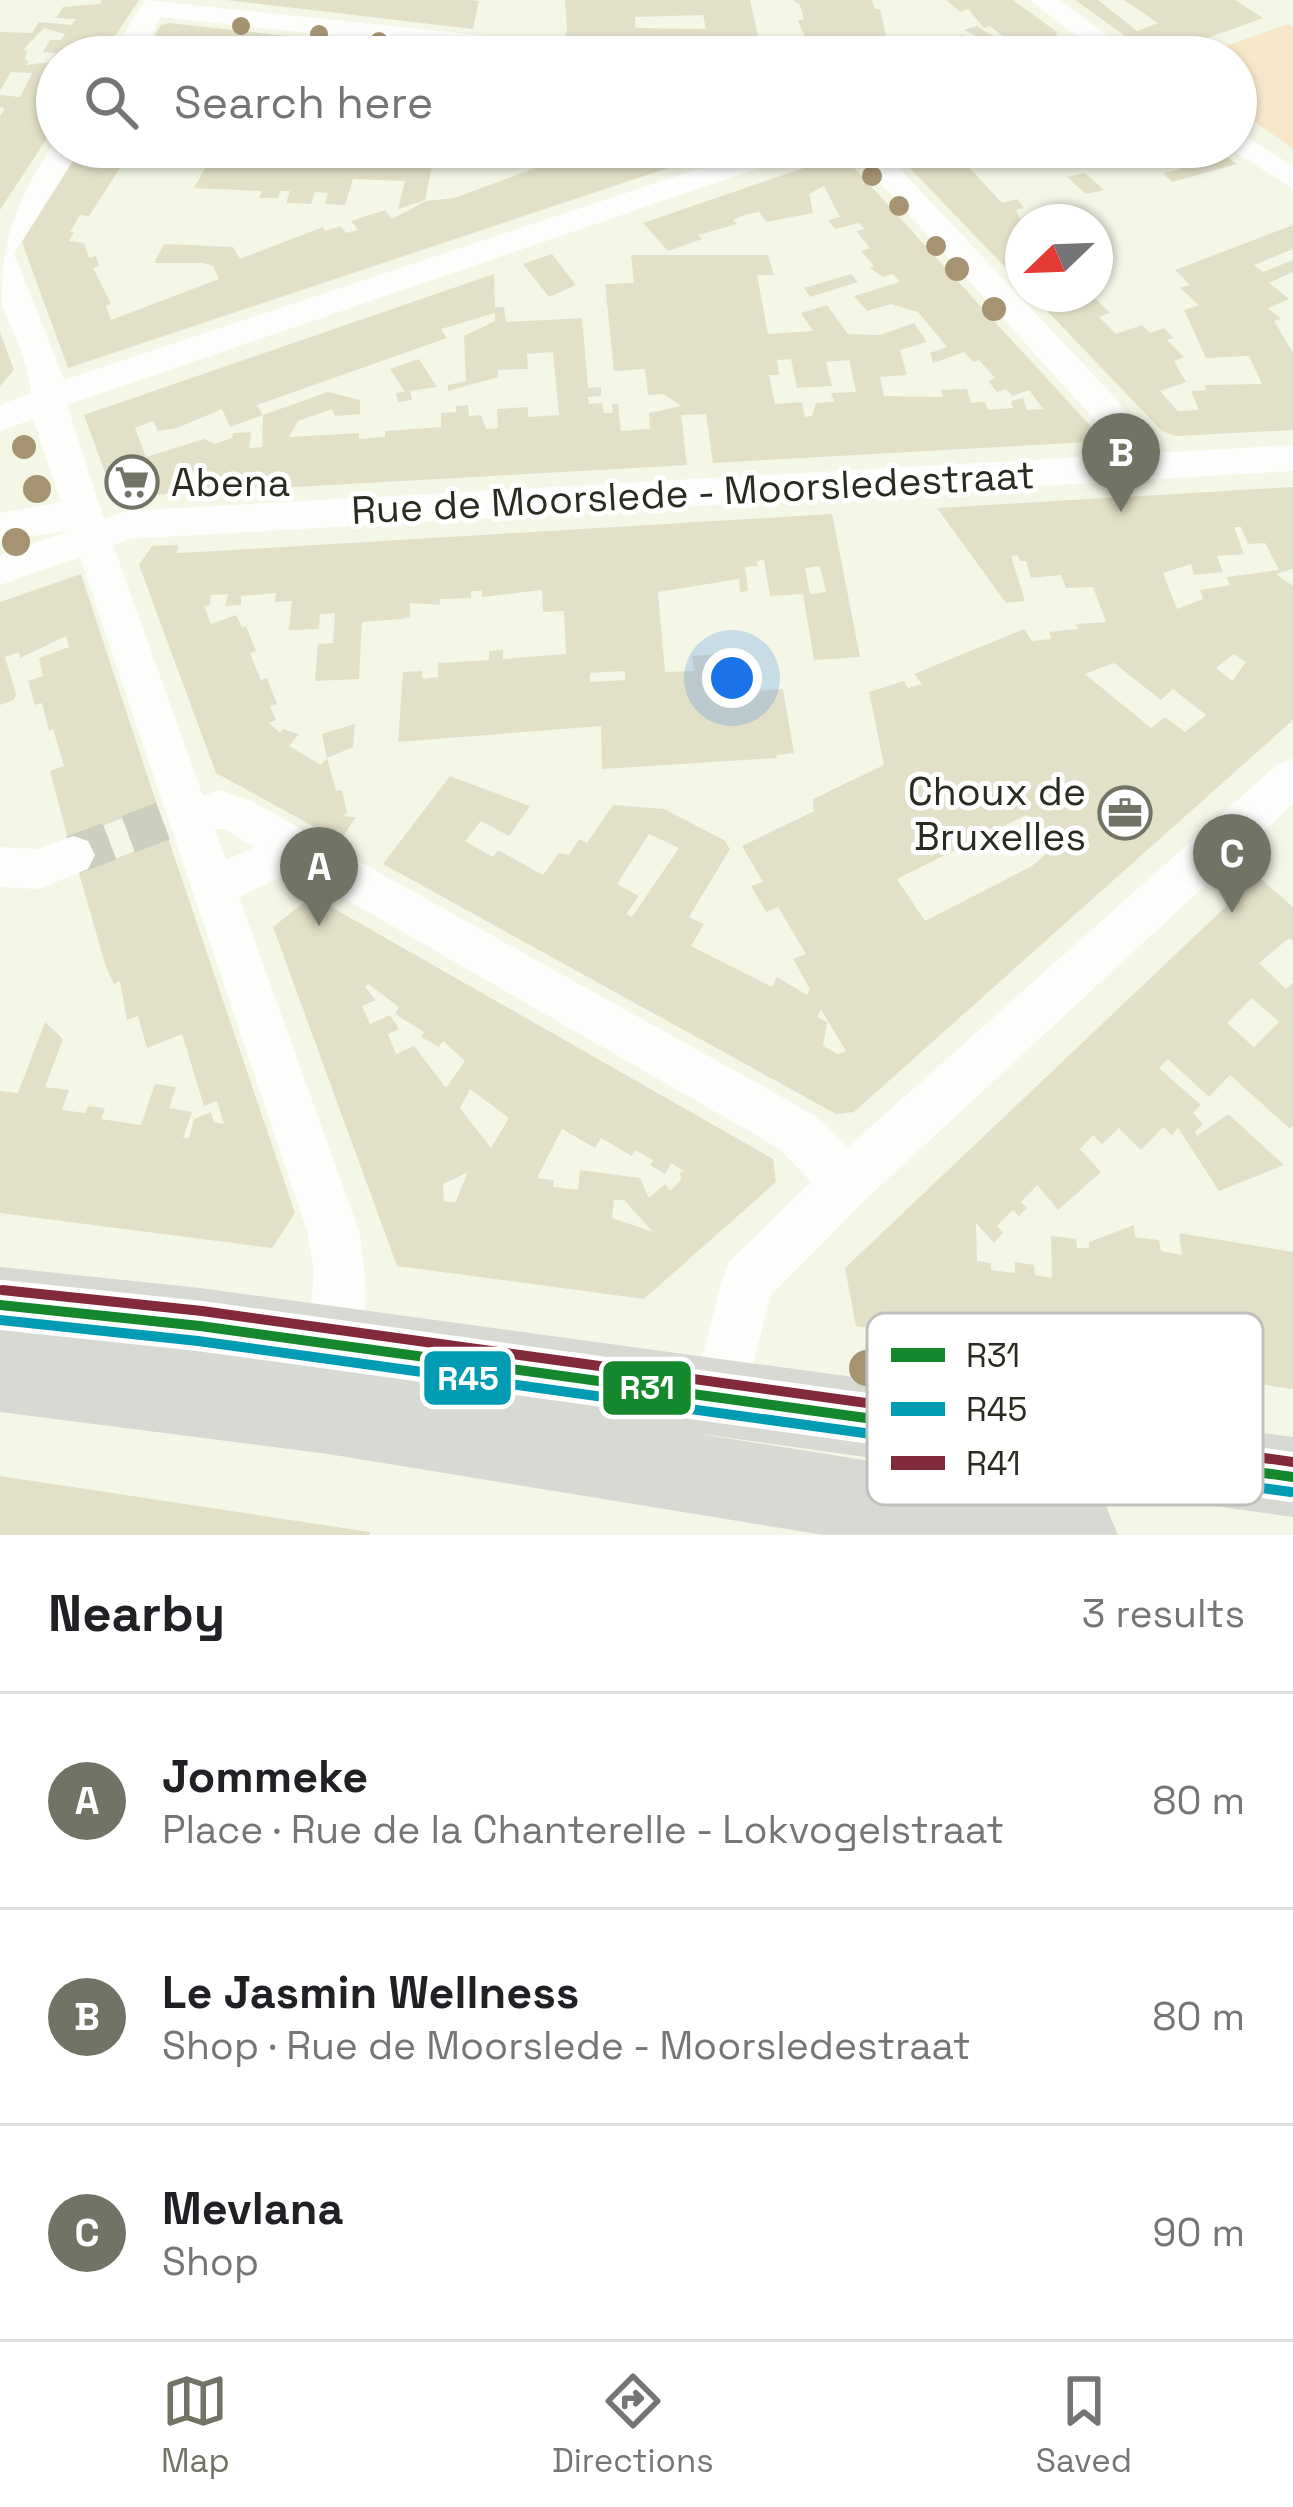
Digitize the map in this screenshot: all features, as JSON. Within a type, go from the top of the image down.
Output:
[{"type":"main road","points":[[0,1305],[331,1380],[712,1438],[867,1449]]},
{"type":"main road","points":[[0,1373],[331,1380]]},
{"type":"main road","points":[[712,1438],[867,1479]]},
{"type":"main road","points":[[1263,1476],[1293,1478]]},
{"type":"main road","points":[[964,1505],[1077,1535]]},
{"type":"street","points":[[1043,0],[1093,36]]},
{"type":"street","points":[[137,36],[157,4],[431,36]]},
{"type":"street","points":[[1257,154],[1293,180]]},
{"type":"street","points":[[43,413],[46,376],[0,253],[53,168]]},
{"type":"street","points":[[0,453],[43,413],[82,386],[731,168]]},
{"type":"street","points":[[882,168],[1105,409],[1131,442],[1142,466]]},
{"type":"street","points":[[0,419],[43,413],[51,420],[50,529],[215,887],[334,1231],[340,1271],[331,1380]]},
{"type":"street","name":"Rue de Moorslede - Moorsledestraat","points":[[0,570],[50,529],[1293,458]]},
{"type":"street","points":[[712,1438],[748,1281],[848,1182],[1293,777]]},
{"type":"street","points":[[181,817],[218,809],[234,813],[796,1132],[848,1182]]},
{"type":"street","points":[[215,887],[296,848]]},
{"type":"street","points":[[0,867],[38,869],[74,855]]},
{"type":"shaded area","points":[[1288,24],[1293,27],[1293,149],[1257,123],[1254,36]]},
{"type":"building","points":[[139,0],[115,36],[64,36],[44,28],[23,50],[27,50],[26,65],[36,64],[36,155],[0,210],[0,116],[5,108],[0,107],[0,95],[20,97],[32,73],[11,72],[0,91],[0,32],[32,33],[39,22],[72,25],[76,19],[56,18],[63,7]]},
{"type":"building","points":[[226,0],[472,0],[479,1],[473,29]]},
{"type":"building","points":[[565,0],[750,0],[758,36],[564,36]],"holes":[[[703,15],[706,29],[635,28],[635,17]]]},
{"type":"building","points":[[793,0],[872,0],[875,9],[880,9],[886,36],[805,36],[798,20],[804,20],[800,5]]},
{"type":"building","points":[[946,0],[1013,0],[1057,32],[1056,36],[1002,36],[990,26],[984,28],[968,9],[960,12]]},
{"type":"building","points":[[1075,0],[1098,0],[1137,31],[1158,23],[1124,0],[1235,0],[1263,18],[1213,36],[1126,36]]},
{"type":"building","points":[[169,23],[290,36],[154,36],[161,25]]},
{"type":"building","points":[[977,26],[993,36],[964,30]]},
{"type":"building","points":[[69,168],[120,168],[89,216],[80,215],[69,241],[84,243],[89,258],[96,256],[99,266],[93,268],[111,304],[106,306],[111,320],[219,279],[213,266],[204,263],[154,263],[164,244],[233,247],[240,259],[323,227],[325,231],[341,226],[346,233],[358,230],[351,221],[385,210],[392,219],[426,201],[454,198],[536,168],[668,168],[68,368],[22,242]]},
{"type":"building","points":[[205,168],[432,168],[425,200],[398,209],[405,181],[353,179],[345,205],[325,204],[328,193],[315,192],[311,204],[286,203],[290,191],[280,191],[278,198],[259,198],[262,191],[194,188]]},
{"type":"building","points":[[804,168],[854,168],[1095,431],[1090,442],[713,463],[706,414],[681,415],[687,465],[114,497],[84,415],[494,274],[495,307],[504,307],[506,322],[582,318],[588,388],[601,387],[601,396],[588,397],[589,404],[602,403],[604,413],[613,413],[612,404],[618,404],[621,431],[650,429],[649,413],[681,406],[664,394],[648,395],[645,369],[614,371],[605,284],[634,283],[631,255],[768,255],[774,275],[757,275],[768,334],[813,331],[801,313],[827,305],[848,334],[880,335],[914,323],[927,342],[900,350],[907,375],[880,377],[884,396],[943,397],[941,390],[967,389],[971,403],[985,402],[988,410],[1013,408],[1011,401],[1023,398],[1027,410],[1043,409],[1029,390],[1012,396],[1006,389],[997,392],[988,381],[995,378],[964,352],[933,363],[930,353],[947,347],[918,312],[891,304],[867,311],[854,296],[900,282],[893,274],[883,277],[870,268],[874,266],[861,251],[870,248],[856,231],[864,229],[859,223],[835,229],[828,220],[840,217],[824,186],[809,194],[813,213],[766,222],[759,212],[744,215],[733,220],[737,224],[698,235],[702,239],[668,251],[643,223]],"holes":[[[495,313],[495,321],[464,336],[466,381],[448,385],[448,391],[498,377],[498,370],[528,369],[527,354],[553,352],[559,415],[528,417],[528,407],[497,409],[498,428],[486,429],[481,415],[469,416],[468,405],[441,413],[441,427],[385,431],[385,437],[359,439],[359,433],[289,437],[298,421],[332,409],[335,416],[360,414],[360,400],[328,392],[263,415],[257,405],[447,338],[441,329]],[[791,359],[797,388],[832,386],[826,362],[849,360],[856,392],[831,393],[834,402],[816,403],[812,416],[805,417],[802,402],[775,404],[769,375],[779,375],[777,360]],[[222,409],[230,427],[263,415],[262,447],[249,448],[251,432],[233,433],[232,438],[215,444],[204,439],[146,457],[135,428],[153,421],[158,431],[177,428]]]},
{"type":"building","points":[[910,168],[970,168],[1002,203],[1017,199],[1021,204],[1005,204],[1005,267]]},
{"type":"building","points":[[1223,168],[1172,182],[1163,173]]},
{"type":"building","points":[[1085,173],[1104,190],[1086,194],[1067,177]]},
{"type":"building","points":[[1293,225],[1293,249],[1254,265],[1263,272],[1293,260],[1293,272],[1269,283],[1289,299],[1268,308],[1281,319],[1274,321],[1293,353],[1293,430],[1176,436],[1162,431],[1048,312],[1109,312],[1099,317],[1116,334],[1142,325],[1150,333],[1164,328],[1174,338],[1167,340],[1184,357],[1174,361],[1186,382],[1160,391],[1178,411],[1199,410],[1191,391],[1206,390],[1204,385],[1262,384],[1249,356],[1206,358],[1184,310],[1199,305],[1180,288],[1190,285],[1175,270]]},
{"type":"building","points":[[552,254],[576,285],[549,297],[523,264]]},
{"type":"building","points":[[851,274],[858,282],[810,297],[804,288]]},
{"type":"building","points":[[0,332],[14,370],[0,386]]},
{"type":"building","points":[[419,359],[437,387],[410,391],[412,400],[398,402],[396,393],[405,392],[390,369]]},
{"type":"building","points":[[1293,487],[1293,569],[1276,574],[1293,586],[1293,720],[854,1112],[836,1114],[383,864],[450,776],[530,806],[509,836],[481,821],[465,841],[493,857],[498,850],[543,875],[559,853],[569,855],[579,839],[587,843],[613,805],[664,809],[724,840],[730,849],[689,917],[704,924],[691,946],[772,987],[777,977],[807,995],[810,989],[793,959],[806,954],[778,907],[766,912],[751,886],[763,882],[742,846],[814,811],[813,799],[884,765],[869,692],[904,681],[908,688],[922,684],[914,674],[1024,629],[1032,641],[1051,639],[1049,632],[1078,629],[1076,624],[1106,622],[1093,587],[1066,588],[1061,575],[1031,578],[1026,561],[1018,555],[1011,556],[1025,601],[1006,603],[937,508]],"holes":[[[1234,527],[1241,527],[1248,544],[1265,543],[1279,570],[1226,577],[1230,585],[1200,590],[1203,599],[1177,609],[1163,573],[1191,564],[1194,575],[1223,572],[1217,556],[1244,554]],[[1234,654],[1246,662],[1232,681],[1216,668]],[[1114,663],[1161,700],[1173,689],[1206,715],[1185,732],[1165,717],[1151,728],[1085,674]],[[1026,815],[1057,844],[1032,866],[925,921],[897,879]],[[649,834],[679,848],[632,917],[626,914],[639,896],[617,884]],[[821,1009],[846,1051],[838,1054],[823,1046],[827,1022],[817,1017]]]},
{"type":"building","points":[[832,514],[860,657],[814,660],[803,594],[770,596],[764,560],[745,567],[748,591],[740,592],[739,579],[658,592],[665,672],[694,671],[692,656],[718,654],[720,670],[752,669],[756,691],[783,689],[794,753],[777,758],[602,769],[601,726],[398,742],[403,672],[422,671],[422,679],[438,677],[438,663],[489,660],[489,651],[503,650],[503,659],[566,654],[564,611],[543,612],[542,590],[482,597],[482,591],[471,591],[471,598],[440,599],[440,605],[410,603],[410,617],[362,622],[359,679],[315,681],[318,644],[333,643],[335,613],[320,614],[319,629],[289,630],[292,601],[275,602],[276,593],[241,596],[241,605],[225,606],[228,594],[211,595],[210,605],[204,606],[211,624],[236,615],[242,628],[246,626],[256,651],[250,653],[255,666],[261,680],[267,678],[277,704],[270,706],[276,720],[269,723],[280,733],[283,729],[299,734],[289,746],[321,765],[327,758],[336,791],[342,790],[347,813],[343,816],[356,817],[340,841],[216,773],[139,565],[152,546],[178,545],[177,553],[199,552]],"holes":[[[820,566],[826,592],[810,594],[805,568]],[[625,671],[625,680],[590,682],[590,673]]]},
{"type":"building","points":[[81,574],[157,805],[68,839],[50,771],[64,766],[42,703],[35,705],[28,681],[43,676],[39,658],[69,647],[66,636],[20,658],[19,652],[5,657],[16,694],[14,700],[0,705],[0,602]]},
{"type":"building","points":[[355,724],[353,747],[327,758],[322,734]]},
{"type":"building","points":[[168,838],[295,1213],[272,1248],[0,1213],[0,1091],[18,1093],[45,1022],[63,1039],[45,1087],[69,1090],[62,1110],[85,1113],[88,1106],[105,1108],[101,1119],[141,1125],[155,1084],[176,1087],[169,1108],[192,1112],[183,1138],[189,1138],[194,1119],[211,1112],[214,1122],[224,1124],[217,1101],[204,1106],[182,1034],[147,1048],[138,1016],[127,1020],[120,981],[114,984],[106,967],[79,873]]},
{"type":"building","points":[[1258,876],[1293,907],[1293,941],[1289,938],[1259,963],[1286,989],[1293,983],[1290,1129],[1230,1075],[1209,1097],[1168,1059],[1159,1068],[1201,1105],[1193,1113],[1203,1124],[1197,1136],[1228,1114],[1284,1165],[1219,1191],[1178,1128],[1172,1135],[1163,1127],[1141,1150],[1119,1128],[1102,1144],[1093,1135],[1080,1149],[1101,1172],[1058,1210],[1037,1185],[1021,1202],[1027,1208],[1019,1216],[1013,1210],[997,1226],[1003,1233],[994,1243],[976,1223],[977,1261],[991,1263],[991,1270],[1015,1273],[1015,1262],[1034,1265],[1035,1275],[1052,1278],[1051,1236],[1076,1239],[1077,1248],[1089,1248],[1089,1242],[1134,1225],[1135,1237],[1159,1240],[1161,1251],[1182,1255],[1179,1233],[1293,1252],[1293,1389],[1263,1385],[1263,1313],[867,1313],[867,1328],[856,1326],[845,1268]],"holes":[[[1252,998],[1279,1022],[1254,1047],[1227,1023]]]},
{"type":"building","points":[[312,896],[773,1159],[776,1182],[644,1299],[397,1266],[273,927]],"holes":[[[368,984],[399,1007],[395,1014],[424,1032],[421,1037],[439,1047],[443,1041],[465,1061],[446,1088],[414,1046],[396,1054],[388,1034],[399,1029],[390,1015],[370,1024],[362,1006],[376,1000],[365,987]],[[470,1089],[509,1118],[491,1148],[460,1108]],[[562,1129],[595,1148],[601,1138],[632,1156],[635,1150],[665,1174],[671,1163],[685,1172],[680,1172],[681,1180],[670,1191],[665,1184],[649,1198],[640,1178],[580,1170],[578,1190],[553,1187],[554,1180],[537,1178]],[[468,1172],[455,1203],[444,1201],[443,1184]],[[614,1200],[624,1200],[653,1232],[612,1218]]]},
{"type":"building","points":[[0,1476],[370,1532],[370,1535],[0,1535]]},
{"type":"tunnel","points":[[73,855],[163,821]]},
{"type":"transit line","name":"R41","points":[[2,1290],[202,1311],[867,1403]]},
{"type":"transit line","name":"R31","points":[[0,1305],[200,1326],[867,1418]]},
{"type":"transit line","name":"R45","points":[[0,1320],[198,1341],[867,1433]]},
{"type":"transit line","name":"R41","points":[[1263,1458],[1293,1462]]},
{"type":"transit line","name":"R31","points":[[1263,1473],[1293,1477]]},
{"type":"transit line","name":"R45","points":[[1263,1488],[1291,1492]]},
{"type":"place","name":"Abena","points":[[132,482]]},
{"type":"place","name":"Le Jasmin Wellness","points":[[1121,512]]},
{"type":"place","name":"Choux de Bruxelles","points":[[1125,813]]},
{"type":"place","name":"Mevlana","points":[[1232,913]]},
{"type":"place","name":"Jommeke","points":[[319,926]]}]
